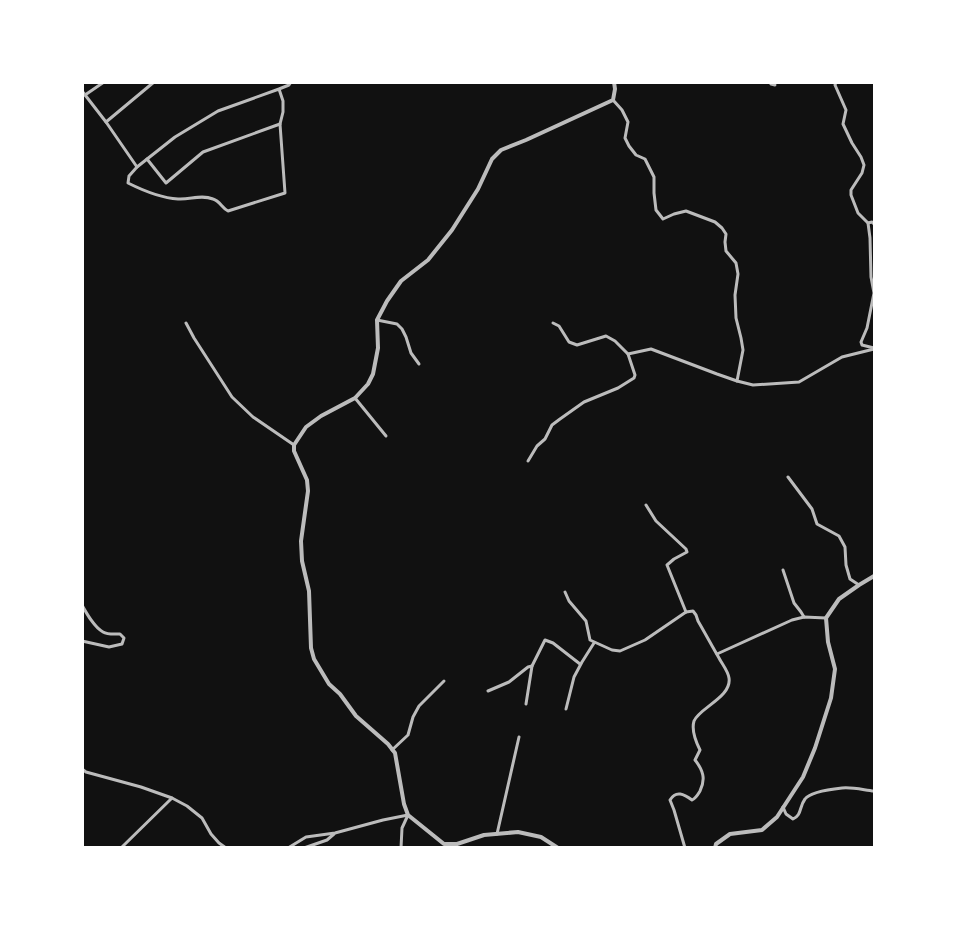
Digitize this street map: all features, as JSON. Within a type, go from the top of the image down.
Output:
[{"type":"street","points":[[104,82],[84,93],[137,167]]},
{"type":"street","points":[[106,122],[154,82]]},
{"type":"street","points":[[280,89],[283,101],[280,124],[285,193],[228,211],[219,201],[211,198],[178,199],[146,192],[128,183],[129,176],[137,167],[175,136],[218,111],[280,89],[291,82]]},
{"type":"street","points":[[613,100],[614,82]]},
{"type":"street","points":[[770,82],[775,85]]},
{"type":"street","points":[[836,82],[846,110],[843,124],[864,164],[862,172],[851,190],[851,195],[858,213],[868,223],[871,277],[874,293],[867,328],[861,342],[862,345],[874,348]]},
{"type":"street","points":[[558,848],[541,837],[518,832],[484,835],[457,844],[444,844],[408,815],[404,804],[395,753],[388,744],[356,716],[340,694],[329,684],[314,658],[311,648],[309,591],[302,561],[301,541],[308,492],[307,480],[294,451],[294,445],[306,426],[355,398],[368,384],[373,374],[378,348],[377,320],[387,301],[401,282],[428,260],[452,230],[478,189],[492,159],[501,150],[613,100]]},
{"type":"street","points":[[613,100],[622,110],[628,122],[625,138],[629,146],[636,155],[645,159],[654,177],[656,210],[663,219],[686,211],[715,222],[726,234],[726,251],[736,263],[738,274],[735,295],[736,318],[743,350],[737,381]]},
{"type":"street","points":[[147,159],[166,183],[203,152],[280,124]]},
{"type":"street","points":[[868,223],[872,222],[874,224]]},
{"type":"street","points":[[377,320],[397,324],[402,329],[411,353],[419,364]]},
{"type":"street","points":[[186,323],[232,397],[253,417],[294,445]]},
{"type":"street","points":[[528,461],[552,426],[560,419],[584,402],[618,388],[634,378],[635,374],[628,354],[615,340],[606,336],[577,345],[569,342],[559,326],[553,323]]},
{"type":"street","points":[[628,354],[651,349],[717,374],[753,385],[799,382],[842,357],[874,348]]},
{"type":"street","points":[[355,398],[386,436]]},
{"type":"street","points":[[788,476],[812,509],[817,524],[839,536],[845,547],[846,565],[850,579],[859,585]]},
{"type":"street","points":[[646,505],[656,521],[686,549],[687,552],[667,565],[686,612]]},
{"type":"street","points":[[784,570],[794,603],[804,617]]},
{"type":"street","points":[[715,848],[716,844],[730,834],[762,830],[777,817],[803,777],[815,748],[831,698],[835,669],[828,642],[826,618],[839,599],[874,576]]},
{"type":"street","points":[[565,592],[569,601],[586,621],[590,640],[612,650],[620,651],[645,640],[686,612],[693,611],[730,676],[728,687],[715,702],[696,717],[694,722],[693,729],[700,750],[696,760],[704,776],[696,799],[692,800],[685,795],[678,794],[673,795],[670,800],[685,848]]},
{"type":"street","points":[[82,604],[88,615],[102,632],[120,634],[124,638],[122,644],[109,646],[82,640]]},
{"type":"street","points":[[716,654],[792,620],[804,617],[826,618]]},
{"type":"street","points":[[526,704],[532,666],[545,640],[553,643],[580,664]]},
{"type":"street","points":[[566,709],[574,677],[594,642]]},
{"type":"street","points":[[488,691],[509,682],[532,666]]},
{"type":"street","points":[[392,750],[408,735],[413,717],[419,706],[444,681]]},
{"type":"street","points":[[497,834],[519,737]]},
{"type":"street","points":[[83,769],[86,772],[141,787],[172,798],[187,806],[202,818],[211,834],[226,848]]},
{"type":"street","points":[[783,807],[786,814],[793,819],[800,813],[805,798],[820,791],[843,788],[874,792]]},
{"type":"street","points":[[122,847],[172,798]]},
{"type":"street","points":[[288,848],[306,838],[335,833],[408,815]]},
{"type":"street","points":[[400,848],[402,828],[408,815]]},
{"type":"street","points":[[304,848],[327,840],[335,833]]}]
